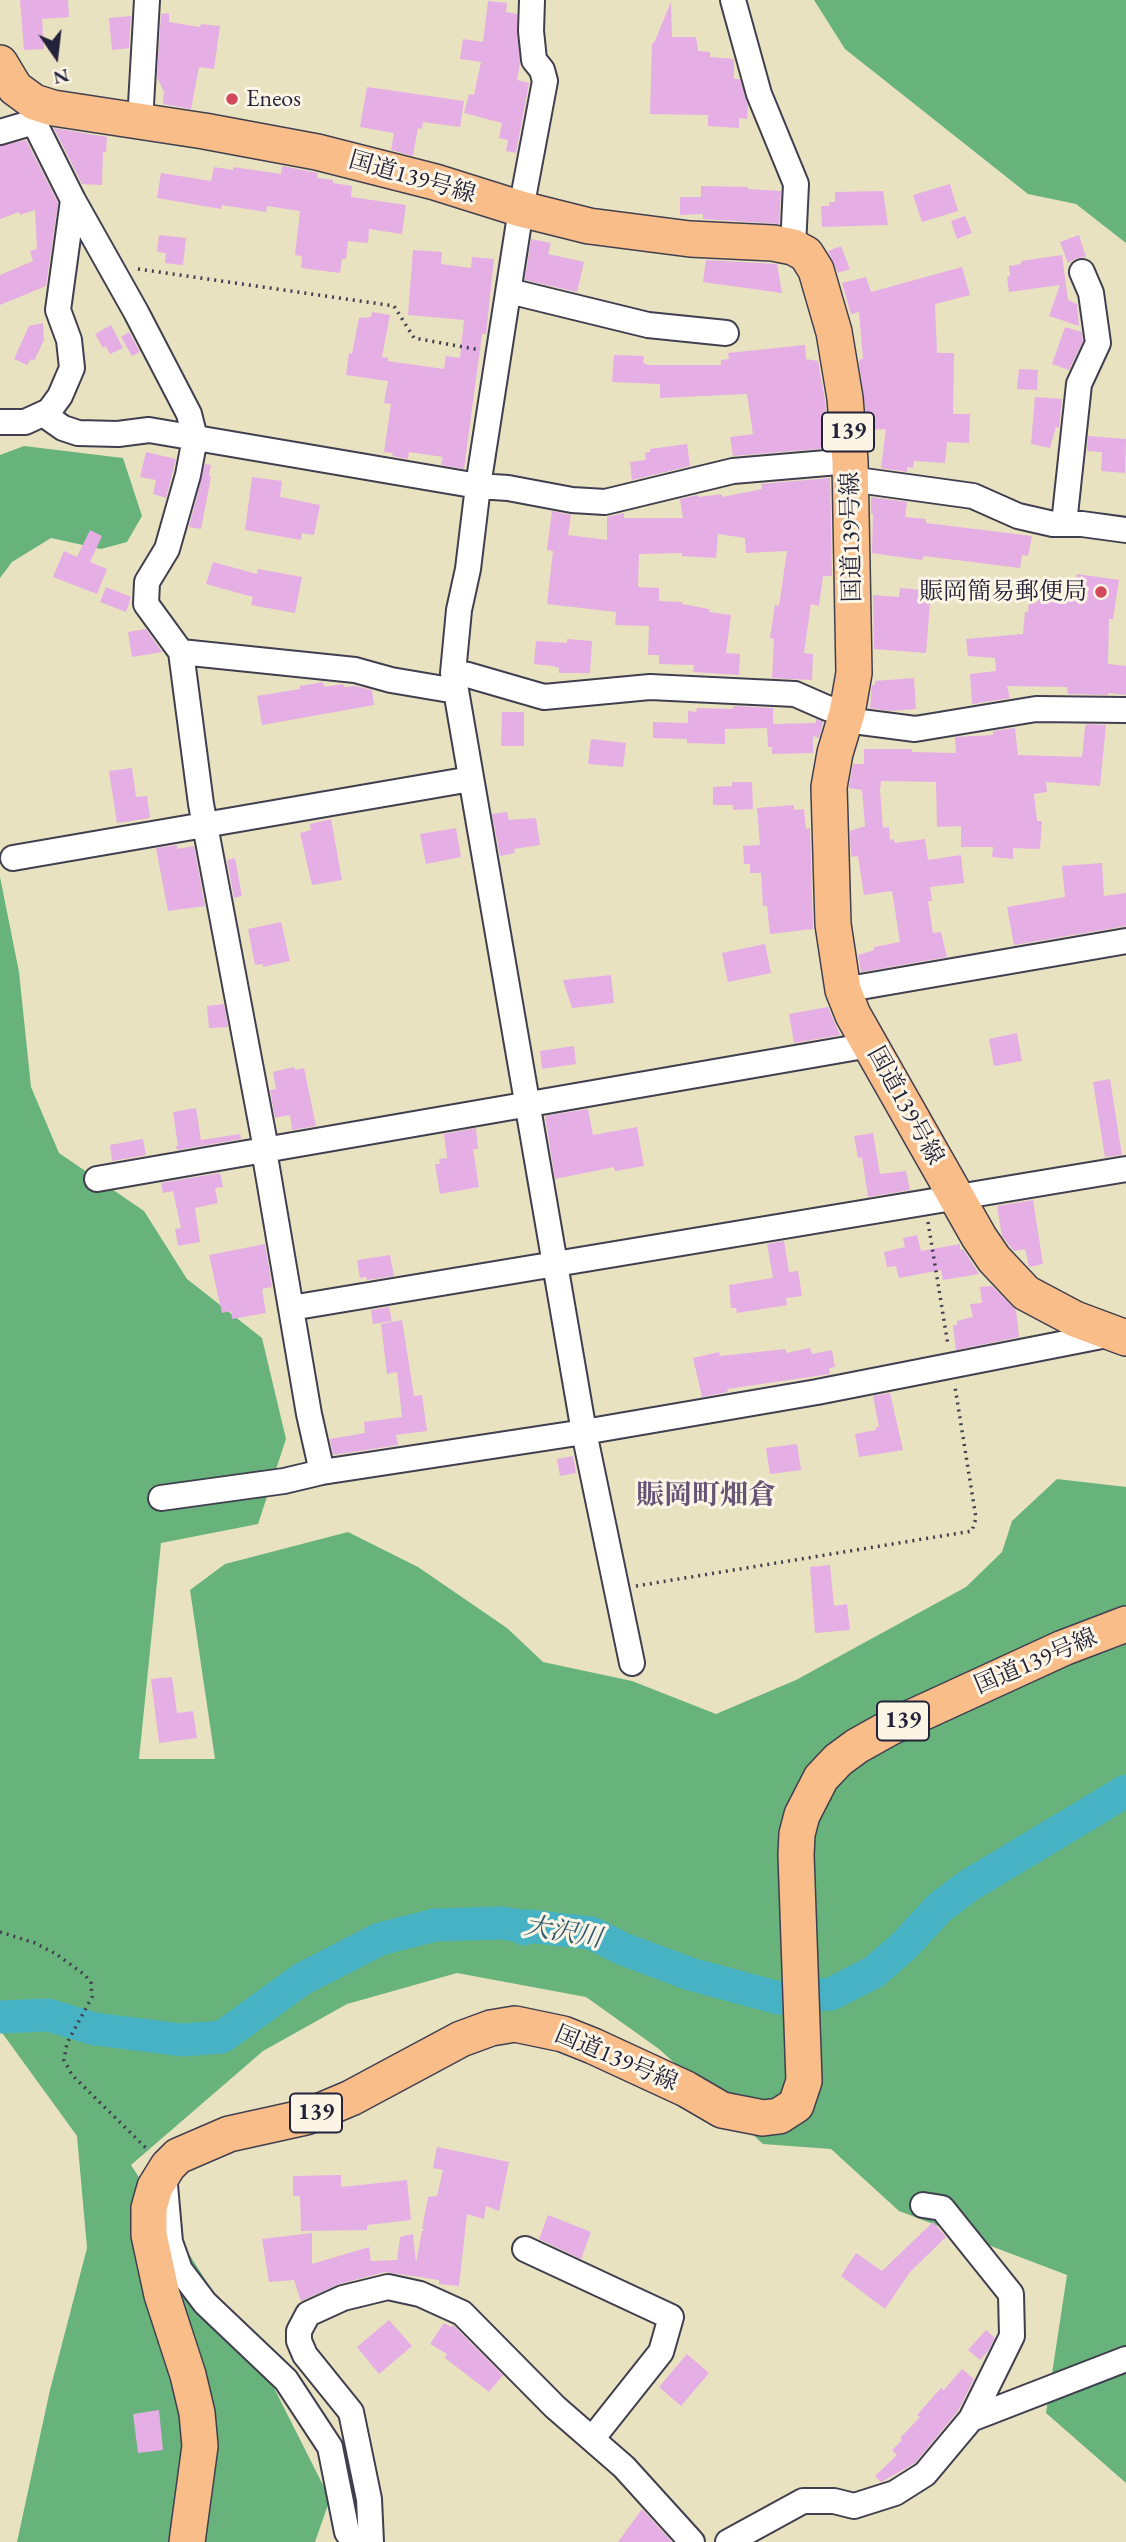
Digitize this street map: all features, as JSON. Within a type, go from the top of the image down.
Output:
[{"type":"highway","name":"国道139号線","points":[[0,63],[34,112],[75,113],[218,133],[317,152],[589,226],[690,239],[740,240],[793,247],[806,254],[816,270],[825,298],[841,367],[850,470],[854,673],[848,713],[835,753],[830,787],[833,924],[843,990],[941,1202],[1026,1293],[1075,1319],[1119,1336]]},
{"type":"highway","name":"国道139号線","points":[[166,2170],[178,2156],[200,2145],[229,2134],[306,2116],[372,2087],[461,2039],[491,2028],[515,2024],[563,2034],[593,2046],[686,2089],[722,2110],[743,2116],[779,2116],[796,2105],[804,2081],[796,1887],[797,1834],[810,1795],[821,1777],[856,1746],[891,1727],[1051,1653],[1126,1624]]},
{"type":"highway","points":[[166,2170],[155,2188],[149,2208],[149,2235],[162,2295],[188,2375],[197,2413],[200,2446],[187,2542]]},
{"type":"street","points":[[140,122],[147,0]]},
{"type":"street","points":[[532,0],[534,60],[544,81],[520,209],[478,486],[455,645],[455,682],[584,1432],[632,1663]]},
{"type":"street","points":[[733,0],[759,94],[796,184],[793,247]]},
{"type":"street","points":[[0,132],[34,112],[73,200],[189,414],[195,438],[188,475],[167,549],[147,582],[146,604],[181,652],[205,825],[266,1149],[265,1156],[309,1414],[322,1472]]},
{"type":"street","points":[[0,422],[25,422],[49,411],[60,396],[72,368],[69,340],[58,310],[73,200]]},
{"type":"street","points":[[1064,524],[1079,384],[1098,343],[1091,293],[1082,272]]},
{"type":"street","points":[[509,291],[648,325],[726,333]]},
{"type":"street","points":[[43,414],[63,428],[78,433],[118,434],[149,430],[572,500],[606,502],[733,471],[850,470],[973,496],[1018,516],[1126,530]]},
{"type":"street","points":[[181,652],[355,670],[391,680],[455,682],[468,674],[544,697],[650,687],[795,694],[827,708],[848,713],[861,722],[915,729],[1036,709],[1126,710]]},
{"type":"street","points":[[13,858],[471,779]]},
{"type":"street","points":[[843,990],[1126,941]]},
{"type":"street","points":[[97,1179],[870,1045]]},
{"type":"street","points":[[291,1308],[1126,1170]]},
{"type":"street","points":[[160,1498],[284,1481],[322,1472],[584,1432],[1119,1336]]},
{"type":"street","points":[[166,2170],[170,2242],[180,2270],[205,2303],[286,2380],[330,2447],[347,2532],[354,2542]]},
{"type":"street","points":[[728,2542],[803,2501],[834,2501],[854,2506],[895,2493],[925,2474],[971,2419],[1012,2336],[1012,2294],[943,2208],[923,2205]]},
{"type":"street","points":[[524,2249],[671,2317],[660,2352],[592,2440]]},
{"type":"street","points":[[371,2542],[369,2499],[351,2412],[305,2355],[299,2342],[299,2331],[308,2314],[343,2298],[388,2287],[420,2294],[462,2313],[555,2407],[624,2467],[692,2542]]},
{"type":"street","points":[[971,2419],[1126,2359]]},
{"type":"path","points":[[110,265],[394,306],[414,338],[499,354]]},
{"type":"path","points":[[617,1590],[972,1531],[976,1518],[952,1365],[941,1202]]},
{"type":"path","points":[[0,1932],[35,1943],[56,1954],[85,1975],[91,1983],[92,1997],[67,2043],[64,2060],[72,2075],[166,2170]]},
{"type":"green space","points":[[814,0],[1126,0],[1126,243],[1076,204],[1028,194],[845,49]]},
{"type":"green space","points":[[24,446],[123,458],[142,516],[127,542],[101,549],[51,538],[12,562],[0,578],[0,455]]},
{"type":"green space","points":[[0,877],[19,972],[31,1087],[59,1153],[144,1211],[187,1279],[262,1338],[286,1439],[258,1524],[161,1543],[139,1759],[215,1759],[190,1590],[225,1564],[348,1532],[418,1567],[507,1628],[543,1662],[632,1681],[716,1714],[796,1680],[966,1587],[1002,1552],[1012,1521],[1057,1479],[1126,1487],[1126,2483],[1046,2413],[1067,2275],[899,2211],[831,2149],[763,2144],[659,2049],[586,1997],[457,1973],[347,2004],[263,2051],[131,2165],[268,2376],[330,2499],[315,2542],[17,2542],[50,2390],[87,2248],[77,2136],[0,2030]]},
{"type":"building","points":[[20,0],[68,0],[69,17],[42,19],[44,49],[24,50]]},
{"type":"building","points":[[488,1],[507,3],[506,12],[517,14],[520,63],[517,80],[529,83],[516,153],[506,151],[508,140],[499,138],[502,123],[464,113],[469,94],[474,95],[481,62],[460,59],[463,39],[483,42]]},
{"type":"building","points":[[671,2],[672,37],[696,37],[698,51],[710,52],[710,57],[734,59],[734,79],[740,79],[748,105],[747,119],[739,118],[739,128],[708,126],[708,115],[650,114],[652,43]]},
{"type":"building","points":[[169,13],[169,22],[200,27],[201,24],[220,26],[214,69],[199,67],[191,109],[163,104],[164,92],[157,77],[161,14]]},
{"type":"building","points":[[131,16],[129,48],[112,50],[109,18]]},
{"type":"building","points":[[367,87],[464,101],[460,127],[423,122],[422,129],[418,128],[413,156],[391,150],[394,133],[360,127]]},
{"type":"building","points":[[54,128],[107,137],[106,152],[103,152],[102,185],[82,184]]},
{"type":"building","points":[[26,140],[58,203],[46,286],[0,305],[0,275],[33,261],[30,251],[37,249],[35,210],[0,219],[0,146]]},
{"type":"building","points":[[282,166],[318,173],[317,178],[352,186],[351,197],[406,205],[402,234],[369,229],[368,243],[348,241],[346,259],[342,259],[340,273],[301,268],[302,256],[295,255],[300,211],[267,206],[266,212],[222,205],[221,209],[157,198],[161,173],[211,181],[214,167],[281,174]]},
{"type":"building","points":[[950,184],[958,211],[922,222],[913,195]]},
{"type":"building","points":[[701,186],[781,191],[779,224],[703,219],[703,214],[680,215],[680,197],[701,197]]},
{"type":"building","points":[[883,191],[888,225],[822,227],[821,206],[829,206],[829,202],[835,202],[835,192]]},
{"type":"building","points":[[965,216],[972,233],[957,239],[951,221]]},
{"type":"building","points":[[159,235],[186,238],[183,265],[165,263],[166,253],[157,252]]},
{"type":"building","points":[[1079,235],[1086,257],[1068,263],[1060,242]]},
{"type":"building","points":[[531,239],[551,243],[548,254],[584,262],[577,292],[525,280]]},
{"type":"building","points":[[841,246],[850,269],[838,273],[828,251]]},
{"type":"building","points":[[413,250],[442,252],[441,264],[471,268],[472,257],[494,259],[486,334],[482,334],[464,469],[441,465],[443,457],[409,452],[408,459],[384,452],[391,404],[384,403],[388,381],[346,375],[359,318],[371,317],[372,312],[390,315],[382,357],[388,358],[388,361],[444,369],[446,356],[460,358],[464,320],[408,315]]},
{"type":"building","points":[[1062,255],[1068,300],[1077,304],[1079,326],[1049,316],[1060,285],[1009,292],[1009,266],[1021,264],[1021,261]]},
{"type":"building","points":[[706,260],[777,264],[782,293],[703,282]]},
{"type":"building","points":[[962,267],[970,295],[935,304],[937,353],[954,353],[953,414],[970,414],[969,443],[947,442],[945,463],[914,461],[913,468],[907,467],[907,472],[881,468],[886,429],[868,430],[859,363],[860,359],[863,359],[859,312],[851,314],[842,283],[866,277],[871,292]]},
{"type":"building","points":[[43,323],[44,340],[34,361],[31,359],[27,365],[14,359],[29,326]]},
{"type":"building","points":[[111,325],[123,348],[110,354],[95,334]]},
{"type":"building","points":[[1065,327],[1082,332],[1083,341],[1069,370],[1052,364]]},
{"type":"building","points":[[129,332],[140,352],[132,356],[121,337]]},
{"type":"building","points":[[805,345],[806,359],[818,361],[829,448],[733,456],[730,437],[753,434],[747,394],[660,398],[660,384],[612,382],[614,355],[644,356],[643,363],[648,365],[721,365],[721,360],[729,359],[728,353]]},
{"type":"building","points":[[1019,369],[1038,370],[1037,390],[1017,389]]},
{"type":"building","points":[[1035,397],[1062,399],[1059,428],[1056,427],[1050,448],[1031,444]]},
{"type":"building","points":[[1088,436],[1126,439],[1125,473],[1101,471],[1102,452],[1087,451]]},
{"type":"building","points":[[687,444],[690,466],[632,480],[630,462],[646,460],[645,453],[650,452],[650,449]]},
{"type":"building","points":[[146,452],[176,459],[166,498],[153,494],[156,480],[140,477]]},
{"type":"building","points":[[205,464],[211,465],[211,477],[201,529],[189,527]]},
{"type":"building","points":[[252,477],[282,481],[280,497],[320,505],[314,535],[302,533],[301,540],[245,530]]},
{"type":"building","points":[[830,478],[832,576],[823,576],[819,606],[811,604],[804,653],[813,654],[812,680],[772,678],[774,639],[770,638],[775,605],[779,606],[787,551],[746,553],[745,538],[718,534],[716,558],[682,556],[682,553],[639,554],[638,587],[659,588],[659,601],[682,602],[709,609],[709,612],[731,615],[726,653],[740,654],[739,675],[693,672],[694,665],[659,664],[659,655],[648,655],[649,626],[615,625],[616,612],[547,604],[553,551],[547,550],[552,511],[571,515],[568,535],[607,540],[607,517],[624,513],[624,518],[683,518],[680,499],[698,495],[722,494],[722,497],[762,489],[761,484]]},
{"type":"building","points":[[871,497],[907,502],[905,517],[926,519],[926,523],[1032,536],[1028,556],[1022,555],[1020,568],[924,556],[922,560],[872,553]]},
{"type":"building","points":[[90,530],[102,536],[90,562],[107,569],[97,594],[53,577],[64,551],[77,557]]},
{"type":"building","points":[[213,562],[257,574],[258,569],[302,577],[295,613],[251,605],[253,597],[206,584]]},
{"type":"building","points":[[1077,574],[1119,580],[1113,619],[1109,619],[1108,664],[1126,666],[1126,695],[1068,694],[1067,687],[1007,686],[1010,698],[972,704],[970,674],[996,671],[995,658],[968,656],[966,639],[1023,634],[1029,602],[1037,603],[1037,598],[1073,601]]},
{"type":"building","points":[[106,587],[131,597],[126,612],[100,602]]},
{"type":"building","points":[[900,588],[931,591],[926,653],[874,649],[873,595],[899,597]]},
{"type":"building","points":[[146,629],[162,652],[132,657],[128,632]]},
{"type":"building","points":[[567,639],[592,641],[590,673],[559,673],[559,668],[534,664],[536,641],[567,643]]},
{"type":"building","points":[[914,678],[916,709],[890,711],[870,708],[872,685],[875,685],[875,681]]},
{"type":"building","points":[[323,682],[324,687],[343,684],[344,687],[355,686],[372,690],[374,705],[262,725],[257,696]]},
{"type":"building","points":[[733,706],[773,708],[773,724],[816,723],[816,719],[823,722],[819,738],[813,736],[813,753],[772,754],[772,747],[768,747],[767,728],[725,729],[725,744],[687,743],[687,739],[653,738],[653,722],[688,723],[688,711],[696,712],[697,708],[733,709]]},
{"type":"building","points":[[502,712],[524,712],[524,746],[501,746]]},
{"type":"building","points":[[1087,724],[1106,725],[1100,786],[1046,782],[1047,792],[1034,794],[1037,821],[1042,821],[1040,849],[1013,848],[1013,859],[992,857],[993,847],[961,847],[961,826],[937,827],[936,782],[881,781],[883,828],[889,827],[890,840],[894,839],[895,843],[925,839],[928,860],[961,855],[964,883],[930,887],[932,901],[928,901],[933,933],[941,932],[947,957],[861,972],[858,955],[874,950],[874,947],[900,942],[892,891],[864,895],[858,856],[851,857],[850,831],[865,826],[862,790],[849,788],[853,764],[864,764],[864,749],[956,753],[955,737],[993,735],[993,731],[1015,728],[1018,755],[1082,757]]},
{"type":"building","points":[[591,739],[626,743],[623,767],[588,764]]},
{"type":"building","points":[[132,768],[136,797],[147,796],[150,818],[117,823],[109,771]]},
{"type":"building","points":[[732,782],[752,782],[753,809],[733,810],[733,805],[713,805],[713,787],[732,786]]},
{"type":"building","points":[[794,805],[794,810],[804,809],[806,829],[810,828],[813,929],[770,934],[767,906],[763,906],[761,873],[750,873],[750,864],[744,864],[743,846],[760,845],[757,808]]},
{"type":"building","points":[[507,812],[509,820],[536,818],[540,845],[514,849],[515,853],[500,856],[492,814]]},
{"type":"building","points":[[331,819],[342,880],[312,885],[300,833],[311,830],[310,824]]},
{"type":"building","points":[[456,828],[461,857],[426,864],[420,834]]},
{"type":"building","points":[[177,845],[177,849],[194,846],[205,906],[168,911],[156,848]]},
{"type":"building","points":[[235,858],[242,896],[234,898],[227,860]]},
{"type":"building","points":[[1102,863],[1104,896],[1126,893],[1126,926],[1014,945],[1007,907],[1065,897],[1062,866]]},
{"type":"building","points":[[281,922],[290,961],[263,967],[263,964],[255,965],[248,929]]},
{"type":"building","points":[[765,944],[771,973],[728,982],[722,953]]},
{"type":"building","points":[[611,975],[614,1003],[572,1008],[563,980]]},
{"type":"building","points":[[224,1004],[228,1027],[209,1028],[207,1006]]},
{"type":"building","points":[[828,1007],[840,1035],[794,1043],[789,1014]]},
{"type":"building","points":[[1017,1033],[1022,1061],[994,1066],[989,1039]]},
{"type":"building","points":[[574,1046],[576,1064],[542,1069],[540,1051]]},
{"type":"building","points":[[294,1067],[295,1070],[304,1068],[316,1126],[292,1130],[290,1115],[275,1118],[270,1090],[276,1089],[273,1072]]},
{"type":"building","points":[[1110,1079],[1122,1155],[1105,1157],[1093,1082]]},
{"type":"building","points":[[196,1108],[201,1140],[240,1134],[241,1139],[177,1150],[173,1112]]},
{"type":"building","points":[[588,1109],[593,1135],[637,1127],[644,1166],[615,1171],[614,1167],[555,1179],[545,1116]]},
{"type":"building","points":[[476,1128],[478,1149],[473,1149],[479,1187],[440,1194],[435,1164],[440,1164],[439,1159],[447,1158],[444,1134]]},
{"type":"building","points":[[873,1133],[880,1174],[906,1171],[910,1190],[868,1197],[862,1157],[858,1158],[854,1136]]},
{"type":"building","points":[[143,1139],[146,1155],[112,1161],[110,1145]]},
{"type":"building","points":[[220,1173],[223,1187],[215,1188],[218,1203],[195,1208],[200,1242],[178,1246],[175,1229],[181,1228],[173,1191],[163,1193],[161,1183]]},
{"type":"building","points":[[1033,1200],[1043,1264],[1029,1267],[1025,1249],[1014,1251],[1002,1236],[997,1206]]},
{"type":"building","points":[[917,1235],[921,1251],[960,1244],[960,1250],[963,1249],[979,1274],[943,1280],[941,1270],[899,1278],[896,1266],[887,1267],[884,1252],[905,1247],[903,1238]]},
{"type":"building","points":[[784,1241],[789,1272],[798,1271],[802,1296],[786,1298],[787,1305],[737,1313],[736,1308],[731,1308],[729,1285],[773,1278],[767,1244]]},
{"type":"building","points":[[265,1244],[272,1287],[262,1289],[266,1313],[232,1319],[231,1311],[222,1313],[209,1255]]},
{"type":"building","points":[[390,1255],[394,1276],[367,1280],[366,1277],[360,1278],[357,1260]]},
{"type":"building","points":[[992,1286],[1016,1310],[1019,1337],[956,1350],[953,1325],[957,1325],[957,1321],[973,1317],[970,1304],[982,1303],[980,1287]]},
{"type":"building","points":[[389,1307],[392,1321],[373,1324],[371,1310]]},
{"type":"building","points":[[402,1320],[414,1396],[422,1395],[427,1431],[396,1435],[398,1445],[333,1455],[330,1439],[365,1433],[364,1422],[402,1417],[397,1372],[387,1374],[381,1324]]},
{"type":"building","points":[[810,1348],[812,1354],[832,1350],[835,1367],[829,1368],[830,1374],[727,1389],[728,1392],[702,1397],[693,1358],[719,1352],[720,1356],[786,1349],[786,1353]]},
{"type":"building","points":[[890,1393],[903,1450],[859,1457],[855,1434],[879,1427],[873,1396]]},
{"type":"building","points":[[797,1444],[801,1470],[770,1474],[766,1448]]},
{"type":"building","points":[[573,1456],[576,1473],[560,1476],[557,1459]]},
{"type":"building","points":[[830,1565],[834,1606],[847,1604],[850,1630],[815,1633],[810,1567]]},
{"type":"building","points":[[172,1677],[177,1713],[193,1711],[197,1738],[159,1743],[151,1679]]},
{"type":"building","points":[[437,2147],[509,2162],[499,2211],[486,2206],[484,2219],[467,2214],[459,2286],[439,2284],[439,2280],[385,2272],[339,2284],[301,2301],[294,2280],[269,2282],[262,2239],[312,2233],[312,2264],[369,2247],[371,2261],[397,2260],[400,2237],[413,2234],[416,2263],[422,2231],[426,2230],[422,2229],[428,2197],[437,2196],[443,2170],[433,2168]]},
{"type":"building","points":[[341,2175],[341,2187],[407,2180],[411,2220],[367,2225],[367,2230],[301,2231],[300,2196],[293,2196],[293,2176]]},
{"type":"building","points":[[548,2215],[591,2232],[581,2259],[539,2239]]},
{"type":"building","points":[[933,2222],[946,2237],[910,2272],[885,2309],[841,2276],[856,2253],[882,2271]]},
{"type":"building","points":[[389,2320],[412,2346],[379,2374],[357,2347]]},
{"type":"building","points":[[444,2323],[451,2327],[453,2325],[503,2375],[489,2392],[445,2358],[447,2354],[430,2344]]},
{"type":"building","points":[[986,2330],[995,2338],[980,2360],[968,2350]]},
{"type":"building","points":[[687,2354],[709,2373],[681,2406],[659,2387]]},
{"type":"building","points":[[962,2369],[974,2379],[958,2411],[915,2463],[881,2482],[875,2476],[897,2455],[892,2450],[902,2440],[900,2438],[920,2417],[917,2415],[941,2388],[944,2390]]},
{"type":"building","points":[[159,2410],[163,2450],[138,2453],[133,2414]]},
{"type":"building","points":[[642,2509],[672,2542],[618,2542]]},
{"type":"waterway","name":"大沢川","points":[[0,2017],[48,2015],[95,2029],[182,2040],[222,2037],[302,1979],[380,1939],[435,1925],[502,1923],[521,1926],[524,1929],[527,1926],[591,1933],[623,1949],[690,1974],[779,1998],[831,1994],[874,1972],[904,1946],[939,1908],[968,1886],[1126,1791]]},
{"type":"place","name":"Eneos","points":[[232,99]]},
{"type":"place","name":"賑岡簡易郵便局","points":[[1101,592]]},
{"type":"district","name":"賑岡町畑倉","points":[[706,1496]]}]
